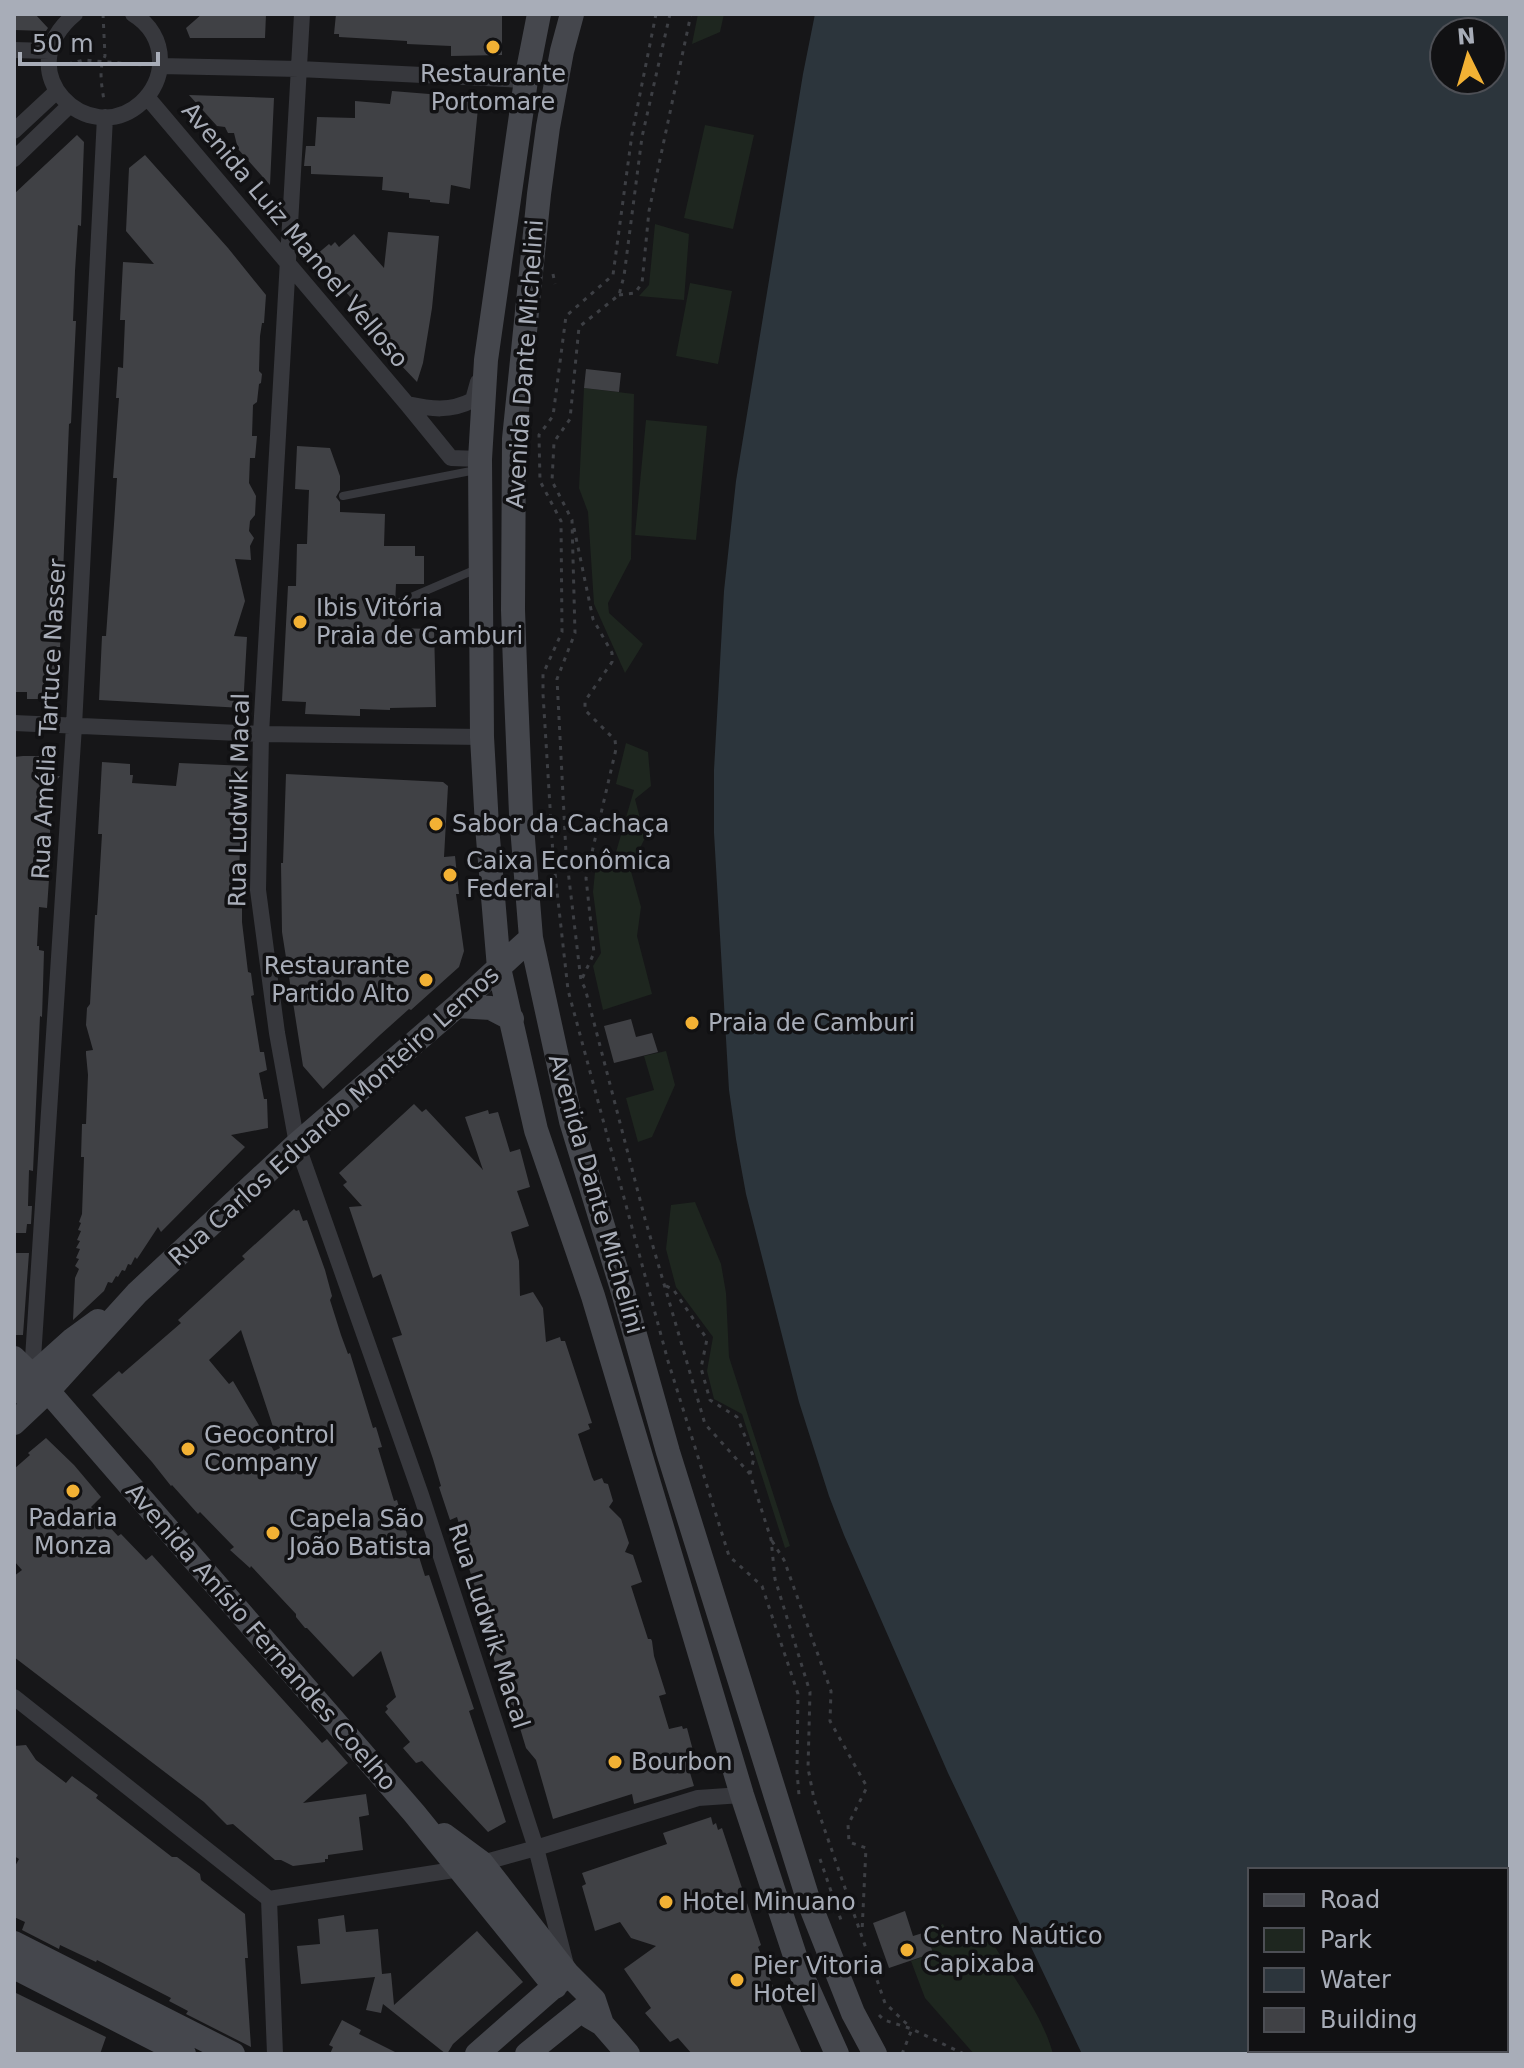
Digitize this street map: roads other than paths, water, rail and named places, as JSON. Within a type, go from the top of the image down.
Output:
[{"type":"main road","name":"Avenida Dante Michelini","points":[[539,14],[526,80],[486,360],[480,464],[482,737],[499,968],[536,1130],[593,1296],[742,1795],[800,1971],[837,2054]]},
{"type":"main road","name":"Avenida Dante Michelini","points":[[572,14],[548,127],[514,439],[513,610],[521,814],[531,938],[571,1121],[668,1452],[809,1902],[853,2013],[875,2054]]},
{"type":"main road","name":"Rua Carlos Eduardo Monteiro Lemos","points":[[25,1383],[137,1293],[297,1144],[531,938]]},
{"type":"main road","points":[[457,1006],[491,1008],[512,1019]]},
{"type":"main road","name":"Rua Carlos Eduardo Monteiro Lemos","points":[[14,1423],[25,1383],[72,1340],[137,1293]]},
{"type":"main road","name":"Avenida Anísio Fernandes Coelho","points":[[25,1383],[108,1461],[414,1813],[471,1866],[561,1980],[628,2054]]},
{"type":"main road","points":[[14,1943],[233,2054]]},
{"type":"main road","points":[[14,1967],[184,2054]]},
{"type":"main road","points":[[477,2054],[561,1980]]},
{"type":"main road","points":[[527,2054],[587,2006]]},
{"type":"street","points":[[63,18],[49,51],[51,81],[70,105],[86,114],[105,117],[121,115],[135,108],[156,83],[160,66],[158,46],[149,27],[133,14]]},
{"type":"street","points":[[149,27],[161,14]]},
{"type":"street","name":"Rua Ludwik Macal","points":[[302,14],[261,734],[258,890],[277,1033],[297,1144],[421,1495],[536,1848],[561,1980]]},
{"type":"street","points":[[14,50],[49,51]]},
{"type":"street","points":[[160,66],[526,80]]},
{"type":"street","points":[[14,131],[57,91]]},
{"type":"street","name":"Avenida Luiz Manoel Velloso","points":[[147,97],[451,458],[480,464]]},
{"type":"street","points":[[14,159],[70,105]]},
{"type":"street","name":"Rua Amélia Tartuce Nasser","points":[[25,1383],[35,1324],[74,726],[105,117]]},
{"type":"street","name":"Avenida Luiz Manoel Velloso","points":[[407,404],[440,410],[462,406],[473,400],[486,360]]},
{"type":"street","points":[[14,723],[261,734],[482,737]]},
{"type":"street","points":[[35,1324],[45,1338],[58,1343],[72,1340]]},
{"type":"street","points":[[14,1697],[269,1899],[471,1866],[698,1798],[742,1795]]},
{"type":"street","points":[[269,1899],[275,2054]]},
{"type":"lane","points":[[343,496],[480,464]]},
{"type":"lane","points":[[402,601],[480,567]]},
{"type":"water","points":[[815,14],[1510,14],[1510,2054],[1082,2054],[948,1773],[844,1535],[799,1402],[746,1194],[729,1090],[714,833],[714,770],[724,591],[736,481]]},
{"type":"place","name":"Restaurante Portomare","points":[[493,47]]},
{"type":"place","name":"Ibis Vitória Praia de Camburi","points":[[300,622]]},
{"type":"place","name":"Sabor da Cachaça","points":[[436,824]]},
{"type":"place","name":"Caixa Econômica Federal","points":[[450,875]]},
{"type":"place","name":"Restaurante Partido Alto","points":[[426,980]]},
{"type":"place","name":"Praia de Camburi","points":[[692,1023]]},
{"type":"place","name":"Geocontrol Company","points":[[188,1449]]},
{"type":"place","name":"Padaria Monza","points":[[73,1491]]},
{"type":"place","name":"Capela São João Batista","points":[[273,1533]]},
{"type":"place","name":"Bourbon","points":[[615,1762]]},
{"type":"place","name":"Hotel Minuano","points":[[666,1902]]},
{"type":"place","name":"Centro Naútico Capixaba","points":[[907,1950]]},
{"type":"place","name":"Pier Vitoria Hotel","points":[[737,1980]]}]
